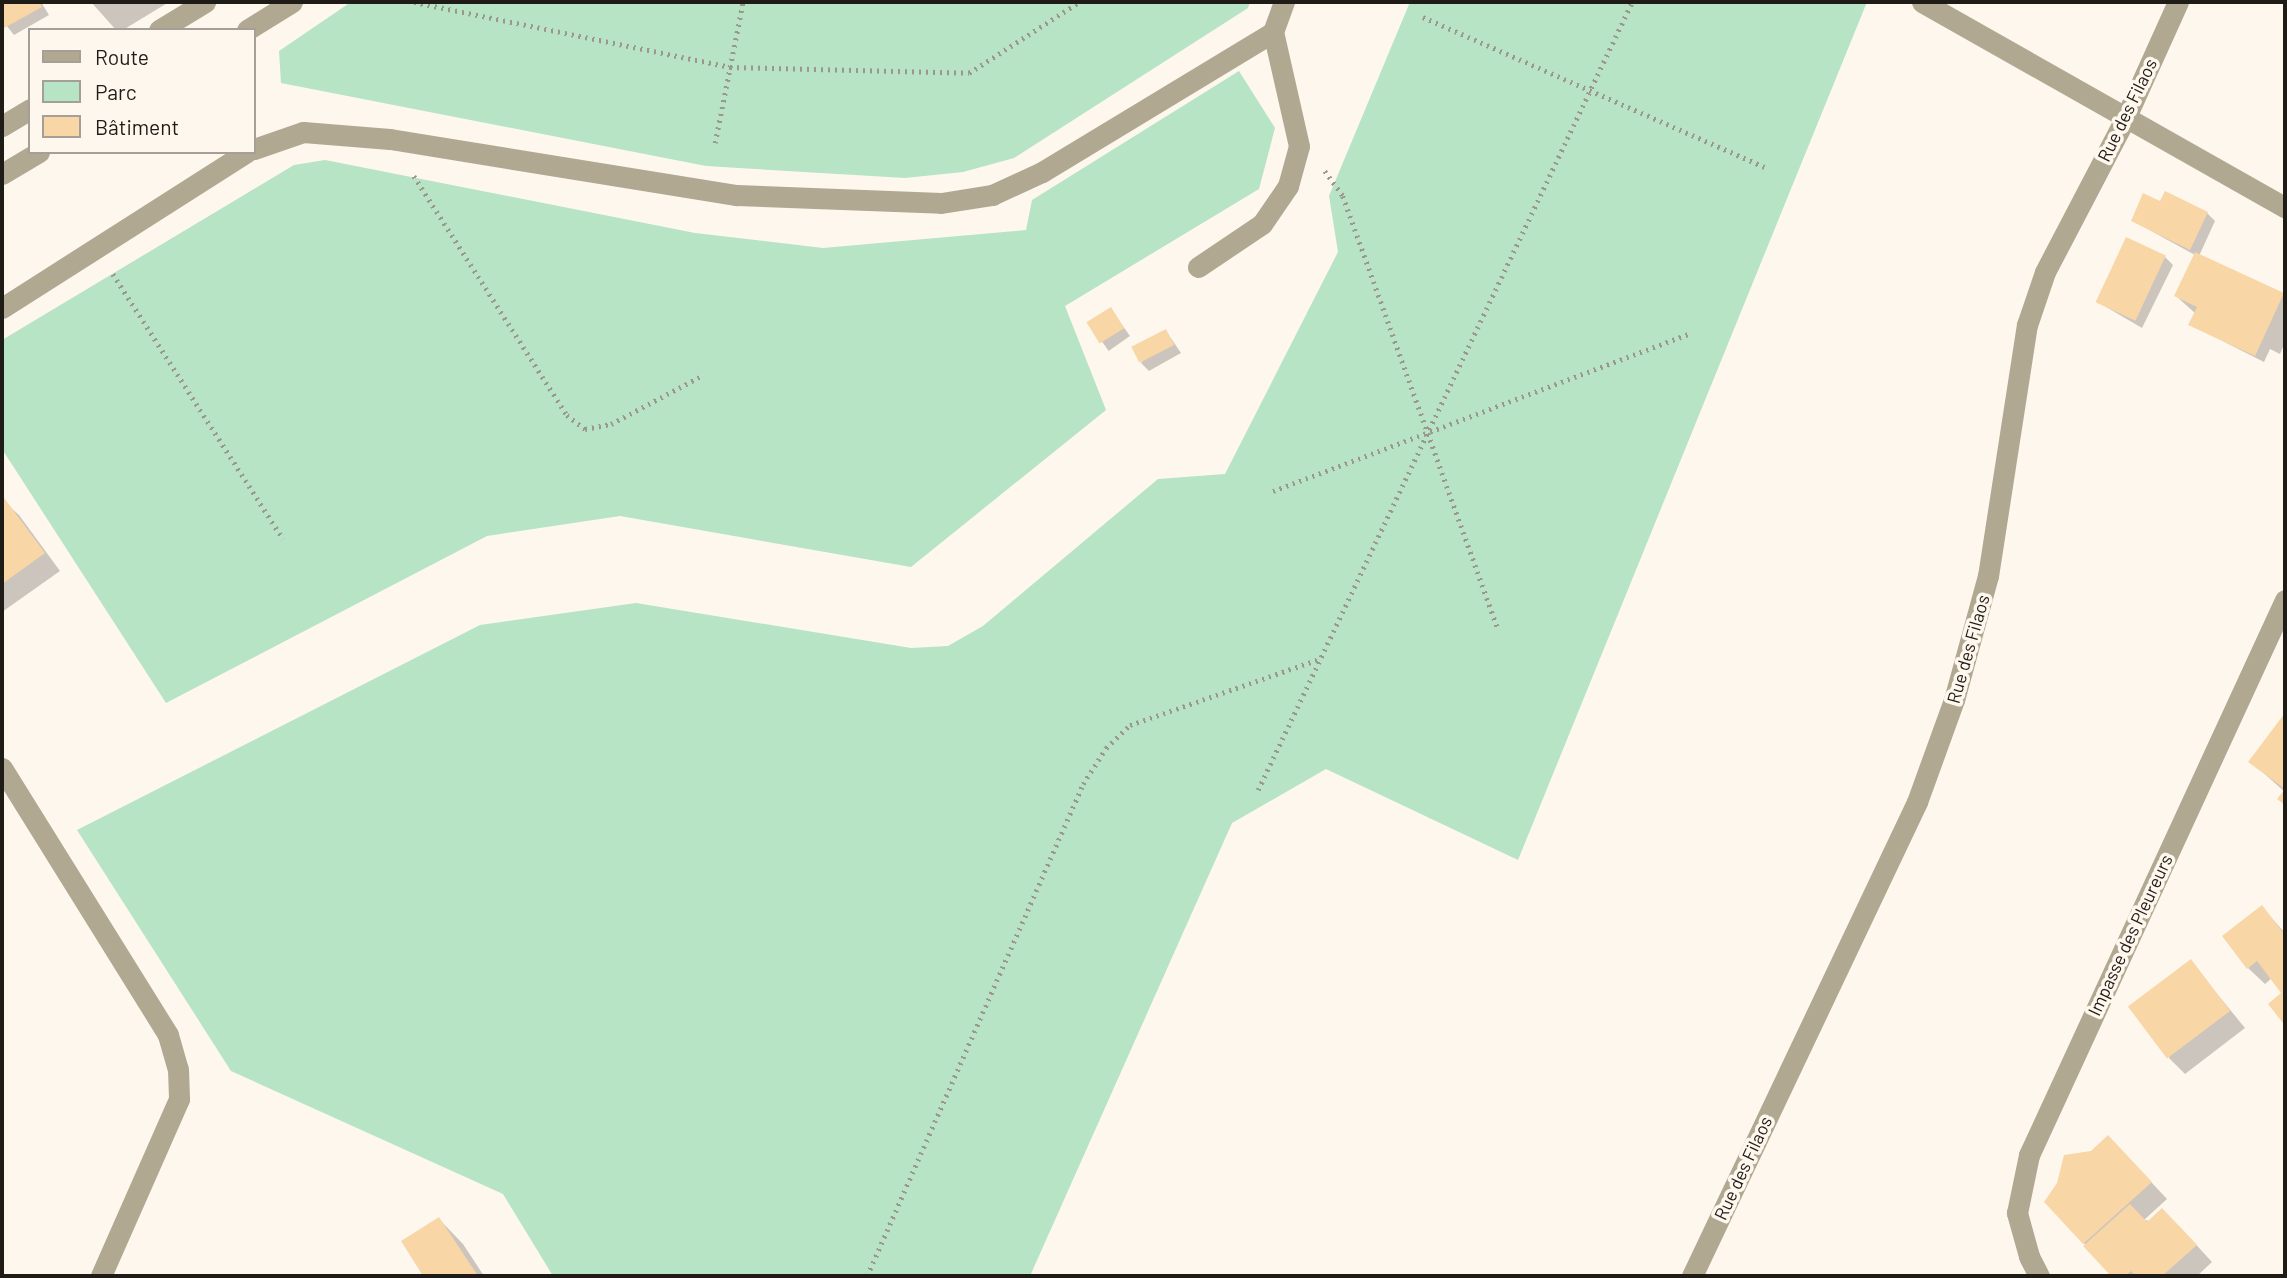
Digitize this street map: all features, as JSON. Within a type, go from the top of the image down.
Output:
[{"type":"street","points":[[162,28],[205,2]]},
{"type":"street","points":[[248,28],[262,10],[292,2]]},
{"type":"street","points":[[1198,267],[1262,224],[1287,186],[1298,146],[1273,32],[1284,2]]},
{"type":"street","points":[[1922,2],[2285,207]]},
{"type":"street","name":"Rue des Filaos","points":[[1692,1276],[1917,802],[1954,700],[1988,576],[2026,325],[2045,272],[2126,117],[2178,2]]},
{"type":"street","points":[[256,148],[303,132],[390,139],[736,195],[941,202],[992,195],[1042,172],[1273,32]]},
{"type":"street","points":[[2,127],[28,110]]},
{"type":"street","points":[[2,174],[36,154]]},
{"type":"street","points":[[2,308],[244,154]]},
{"type":"street","name":"Impasse des Pleureurs","points":[[2039,1276],[2029,1256],[2017,1213],[2029,1156],[2285,600]]},
{"type":"street","points":[[2,768],[168,1035],[178,1069],[179,1099],[101,1276]]},
{"type":"path","points":[[414,2],[730,67],[969,73],[1079,2]]},
{"type":"path","points":[[716,143],[743,2]]},
{"type":"path","points":[[1258,790],[1632,2]]},
{"type":"path","points":[[1423,17],[1764,167]]},
{"type":"path","points":[[390,139],[567,415],[585,429],[611,425],[703,375]]},
{"type":"path","points":[[1298,146],[1326,172],[1343,196],[1498,631]]},
{"type":"path","points":[[96,247],[283,539]]},
{"type":"path","points":[[1273,491],[1689,334]]},
{"type":"path","points":[[867,1276],[1083,784],[1106,748],[1130,726],[1320,659]]},
{"type":"green space","points":[[351,2],[1250,2],[1248,8],[1014,158],[963,172],[905,178],[706,166],[281,83],[279,51]]},
{"type":"green space","points":[[1410,2],[1867,2],[1518,860],[1326,769],[1232,823],[1030,1276],[553,1276],[503,1194],[231,1071],[77,830],[480,625],[636,603],[911,648],[948,646],[983,626],[1158,479],[1225,474],[1338,252],[1329,196]]},
{"type":"green space","points":[[1239,71],[1275,128],[1259,189],[1065,306],[1106,410],[911,567],[620,516],[487,536],[166,703],[2,449],[2,340],[294,165],[325,160],[695,233],[823,248],[1026,230],[1032,200]]},
{"type":"building","points":[[3,2],[39,2],[42,7],[4,28]]},
{"type":"building","points":[[2165,191],[2208,212],[2190,250],[2131,221],[2143,193],[2160,201]]},
{"type":"building","points":[[2126,237],[2166,256],[2135,321],[2096,302]]},
{"type":"building","points":[[2195,252],[2284,293],[2255,356],[2188,325],[2197,307],[2174,296]]},
{"type":"building","points":[[1111,307],[1124,328],[1100,344],[1086,322]]},
{"type":"building","points":[[1166,329],[1174,345],[1139,363],[1131,347]]},
{"type":"building","points":[[2,495],[45,553],[2,584]]},
{"type":"building","points":[[2285,713],[2285,789],[2248,762]]},
{"type":"building","points":[[2285,789],[2285,805],[2277,799]]},
{"type":"building","points":[[2262,905],[2285,935],[2283,1023],[2268,1004],[2281,993],[2257,961],[2247,969],[2222,936]]},
{"type":"building","points":[[2191,959],[2230,1011],[2167,1058],[2128,1007]]},
{"type":"building","points":[[2108,1135],[2152,1182],[2083,1244],[2044,1202],[2057,1183],[2064,1155],[2091,1151]]},
{"type":"building","points":[[2130,1204],[2147,1222],[2162,1208],[2197,1245],[2162,1276],[2136,1276],[2131,1271],[2125,1276],[2111,1276],[2083,1246]]},
{"type":"building","points":[[439,1217],[478,1276],[423,1276],[401,1241]]}]
